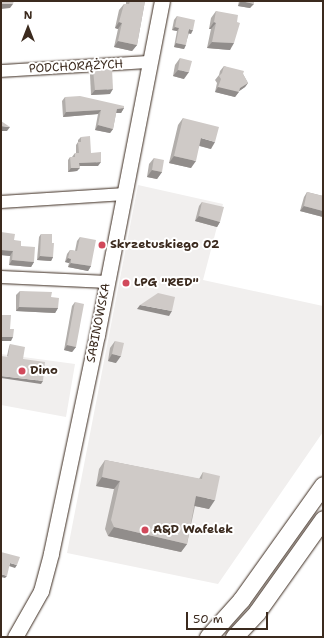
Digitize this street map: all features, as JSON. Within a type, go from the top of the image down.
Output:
[{"type":"main road","points":[[208,637],[246,594],[323,485]]},
{"type":"main road","points":[[234,637],[257,612],[323,519]]},
{"type":"street","name":"SABINOWSKA","points":[[15,637],[41,591],[51,553],[108,282],[162,1]]},
{"type":"street","name":"PODCHORĄŻYCH","points":[[1,71],[150,62]]},
{"type":"street","points":[[1,202],[125,194]]},
{"type":"street","points":[[1,277],[108,282]]},
{"type":"shaded area","points":[[138,185],[223,204],[203,280],[323,306],[323,432],[218,584],[67,553]]},
{"type":"shaded area","points":[[1,354],[75,364],[66,417],[1,405]]},
{"type":"building","points":[[1,1],[14,1],[13,4],[1,4]]},
{"type":"building","points":[[130,1],[145,1],[137,45],[118,41],[122,23],[119,22],[124,4],[129,4]]},
{"type":"building","points":[[241,1],[254,1],[254,4]]},
{"type":"building","points":[[216,11],[238,15],[237,22],[240,23],[234,43],[212,42],[216,23],[214,22]]},
{"type":"building","points":[[177,16],[195,20],[193,30],[189,29],[186,45],[176,43],[179,28],[175,27]]},
{"type":"building","points":[[180,58],[192,61],[189,72],[178,70]]},
{"type":"building","points":[[224,66],[244,71],[243,74],[248,83],[240,88],[239,92],[218,87],[221,79],[219,76],[222,73]]},
{"type":"building","points":[[112,69],[113,89],[95,90],[93,70]]},
{"type":"building","points":[[80,96],[124,106],[124,108],[117,109],[113,129],[98,125],[101,110],[66,112],[65,97]]},
{"type":"building","points":[[183,118],[219,127],[215,142],[201,138],[196,161],[174,156]]},
{"type":"building","points":[[1,121],[10,127],[1,126]]},
{"type":"building","points":[[90,136],[91,153],[101,152],[101,162],[79,163],[80,168],[71,168],[70,157],[75,157],[75,153],[79,153],[78,142],[81,142],[81,137]]},
{"type":"building","points":[[154,158],[164,160],[162,172],[152,170]]},
{"type":"building","points":[[307,192],[323,196],[323,211],[304,206]]},
{"type":"building","points":[[202,202],[224,207],[220,222],[199,216]]},
{"type":"building","points":[[1,232],[15,234],[14,240],[21,241],[21,246],[35,247],[34,262],[12,260],[13,251],[1,250]]},
{"type":"building","points":[[41,234],[52,234],[52,243],[54,243],[53,257],[40,256]]},
{"type":"building","points":[[80,237],[96,240],[91,266],[71,263],[71,259],[68,258],[70,250],[77,251]]},
{"type":"building","points":[[20,291],[52,292],[51,297],[59,298],[58,308],[19,307]]},
{"type":"building","points":[[158,293],[175,297],[172,311],[140,305]]},
{"type":"building","points":[[75,302],[84,304],[76,347],[67,345]]},
{"type":"building","points":[[1,315],[11,315],[10,329],[14,329],[13,337],[1,337]]},
{"type":"building","points":[[115,341],[124,343],[121,356],[112,354]]},
{"type":"building","name":"Dino","points":[[10,344],[25,347],[23,359],[45,362],[43,381],[1,376],[1,356],[8,357]]},
{"type":"building","points":[[105,460],[202,479],[203,472],[220,476],[215,500],[196,496],[187,544],[114,527],[111,520],[120,481],[102,477]]},
{"type":"building","points":[[1,552],[20,557],[17,565],[10,563],[7,576],[1,574]]},
{"type":"place","name":"Skrzetuskiego 02","points":[[102,245]]},
{"type":"place","name":"LPG \"RED\"","points":[[126,283]]},
{"type":"place","name":"Dino","points":[[22,371]]},
{"type":"place","name":"A&D Wafelek","points":[[145,530]]}]
